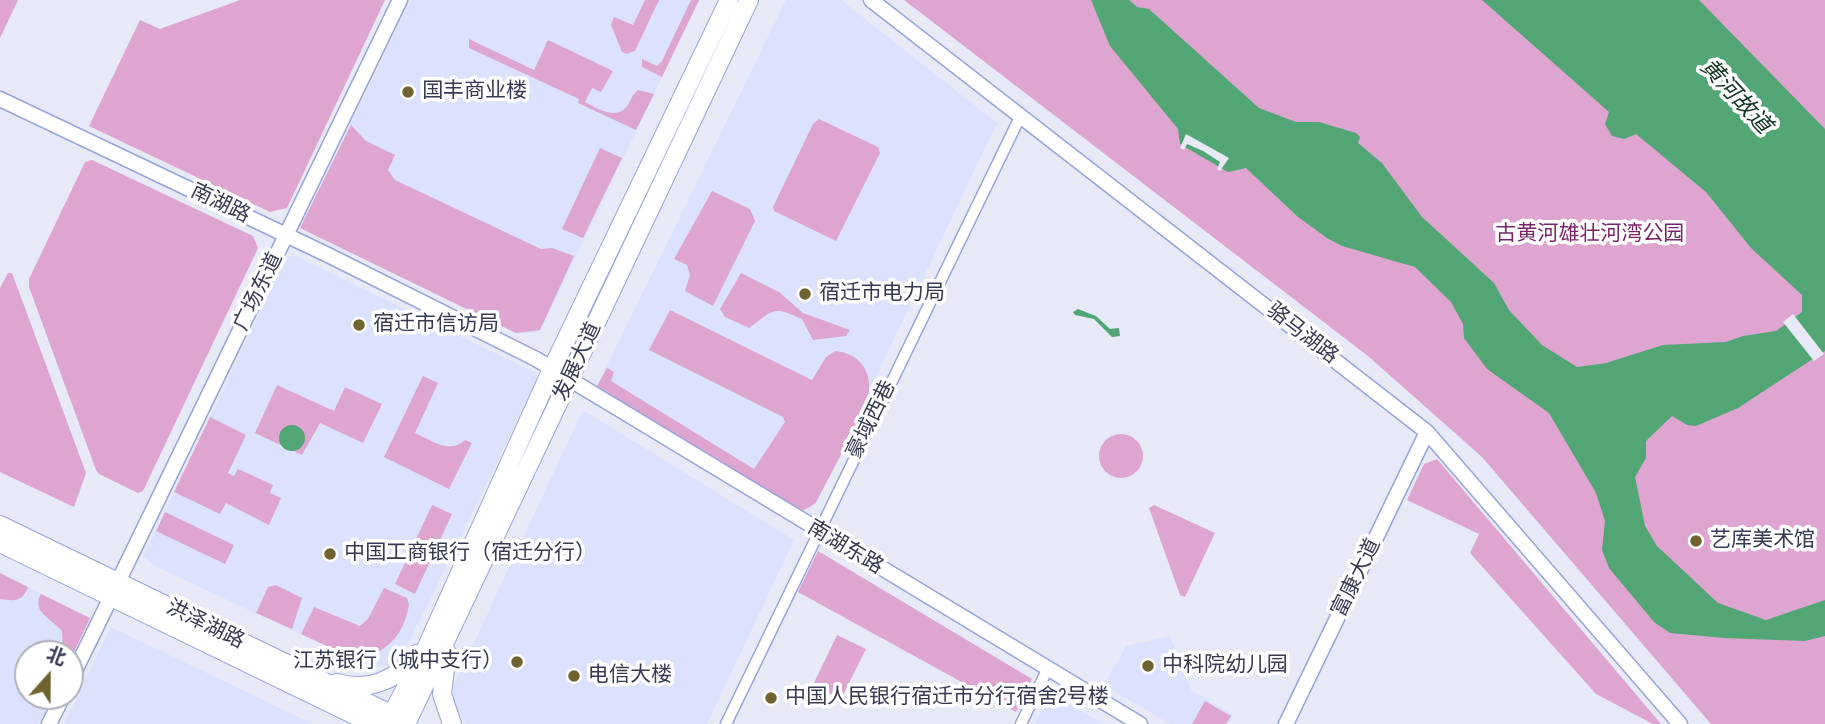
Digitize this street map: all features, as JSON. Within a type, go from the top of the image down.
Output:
[{"type":"main road","name":"发展大道","points":[[401,722],[552,369],[729,0]]},
{"type":"main road","name":"发展大道","points":[[445,622],[570,379],[749,0]]},
{"type":"main road","name":"洪泽湖路","points":[[0,526],[115,589],[305,681],[401,722]]},
{"type":"main road","name":"洪泽湖路","points":[[0,543],[115,589]]},
{"type":"main road","points":[[305,681],[367,685],[391,679],[414,659],[445,622]]},
{"type":"main road","points":[[445,622],[442,694],[452,724]]},
{"type":"main road","name":"洪泽湖路","points":[[305,681],[373,724]]},
{"type":"main road","points":[[305,681],[348,724]]},
{"type":"street","name":"广场东道","points":[[84,652],[400,0]]},
{"type":"street","name":"骆马湖路","points":[[871,0],[1427,432],[1680,724]]},
{"type":"street","name":"南湖路","points":[[0,99],[287,235],[552,369]]},
{"type":"street","name":"豪域西巷","points":[[726,724],[1020,117]]},
{"type":"street","name":"南湖东路","points":[[552,369],[817,532],[1140,724]]},
{"type":"street","name":"富康大道","points":[[1286,724],[1427,432]]},
{"type":"street","points":[[1021,724],[1047,670]]},
{"type":"shaded area","points":[[411,0],[699,0],[546,319],[540,330],[534,333],[516,333],[300,228]]},
{"type":"shaded area","points":[[786,0],[841,0],[997,123],[816,503],[803,511],[597,386]]},
{"type":"shaded area","points":[[294,255],[536,373],[536,382],[401,659],[394,665],[382,667],[360,662],[155,566],[144,556],[286,257]]},
{"type":"shaded area","points":[[583,410],[794,540],[707,724],[465,724],[453,700],[454,685]]},
{"type":"shaded area","points":[[0,573],[90,618],[80,640],[14,640],[14,710],[46,710],[39,724],[0,724]]},
{"type":"shaded area","points":[[111,627],[313,724],[64,724],[71,710],[84,710],[84,683]]},
{"type":"shaded area","name":"中科院幼儿园","points":[[1170,636],[1191,690],[1233,715],[1229,724],[1170,724],[1104,685],[1126,646]]},
{"type":"shaded area","points":[[1050,692],[1103,724],[1035,724]]},
{"type":"green space","points":[[0,0],[18,0],[0,38]]},
{"type":"green space","points":[[240,0],[385,0],[287,208],[270,212],[89,126],[140,20],[160,29]]},
{"type":"green space","points":[[645,0],[659,0],[635,51],[626,54],[622,52],[611,25],[614,17],[633,25]]},
{"type":"green space","points":[[691,0],[699,0],[662,77],[642,67],[642,59],[657,66],[662,61]]},
{"type":"green space","name":"古黄河雄壮河湾公园","points":[[904,0],[1825,0],[1825,724],[1711,724],[1482,457],[1368,356]]},
{"type":"green space","points":[[469,39],[534,70],[548,40],[613,71],[601,92],[592,88],[585,102],[607,112],[624,110],[638,90],[654,94],[636,130],[578,103],[579,99],[469,48]]},
{"type":"green space","points":[[819,119],[878,147],[880,153],[836,241],[774,211],[773,207],[813,124]]},
{"type":"green space","points":[[351,125],[366,141],[395,155],[388,170],[395,180],[541,249],[552,248],[574,256],[540,330],[516,333],[300,228]]},
{"type":"green space","points":[[600,148],[622,158],[583,238],[562,229]]},
{"type":"green space","points":[[92,160],[253,236],[258,248],[143,491],[138,493],[96,470],[29,287],[29,279],[85,162]]},
{"type":"green space","points":[[712,191],[750,209],[755,221],[713,306],[685,291],[690,275],[687,265],[674,259]]},
{"type":"green space","points":[[8,273],[12,273],[86,473],[74,507],[0,472],[0,288]]},
{"type":"green space","points":[[741,273],[779,292],[803,313],[850,330],[846,336],[813,340],[802,319],[784,312],[773,311],[749,328],[725,317],[720,309]]},
{"type":"green space","points":[[670,310],[812,380],[826,357],[835,351],[850,355],[861,363],[868,375],[867,400],[816,503],[803,511],[798,509],[597,386],[607,368],[614,372],[611,381],[754,469],[785,422],[783,417],[649,350]]},
{"type":"green space","points":[[423,376],[438,383],[415,433],[446,446],[453,446],[465,440],[472,443],[449,489],[384,457]]},
{"type":"green space","points":[[277,385],[334,411],[345,387],[382,404],[363,443],[320,423],[302,455],[255,433]]},
{"type":"green space","points":[[210,417],[246,435],[228,473],[234,476],[238,469],[273,485],[270,493],[281,498],[269,525],[226,503],[220,514],[174,492]]},
{"type":"green space","points":[[1121,434],[1137,440],[1143,456],[1137,472],[1121,478],[1105,472],[1099,456],[1105,440]]},
{"type":"green space","points":[[1437,459],[1661,724],[1653,724],[1596,694],[1470,553],[1479,534],[1407,500],[1424,464]]},
{"type":"green space","points":[[432,505],[452,514],[415,594],[395,584]]},
{"type":"green space","points":[[1154,505],[1215,533],[1185,597],[1180,595],[1149,508]]},
{"type":"green space","points":[[165,512],[234,545],[225,564],[156,531]]},
{"type":"green space","points":[[818,551],[1032,679],[1016,712],[798,592]]},
{"type":"green space","points":[[0,573],[28,587],[20,598],[0,599]]},
{"type":"green space","points":[[276,585],[302,598],[292,629],[256,613],[268,587]]},
{"type":"green space","points":[[384,588],[407,598],[409,605],[398,634],[392,642],[376,653],[355,659],[301,634],[314,607],[360,626],[368,619]]},
{"type":"green space","points":[[41,594],[90,618],[80,640],[62,640],[62,631],[40,610]]},
{"type":"green space","points":[[837,635],[866,649],[841,699],[813,685]]},
{"type":"green space","points":[[1205,701],[1231,716],[1226,724],[1192,724]]},
{"type":"water","name":"黄河故道","points":[[1091,0],[1129,0],[1137,7],[1149,9],[1259,108],[1296,122],[1319,122],[1356,133],[1360,137],[1358,143],[1382,163],[1422,217],[1494,283],[1509,310],[1542,345],[1577,367],[1606,363],[1663,345],[1726,342],[1743,336],[1776,331],[1802,312],[1802,295],[1751,248],[1706,192],[1636,134],[1624,139],[1612,136],[1605,124],[1609,112],[1482,0],[1699,0],[1825,129],[1825,351],[1738,408],[1696,426],[1687,425],[1672,416],[1646,441],[1646,458],[1635,477],[1645,526],[1657,546],[1718,603],[1766,620],[1825,600],[1825,636],[1805,641],[1724,638],[1670,633],[1654,622],[1609,568],[1602,550],[1605,521],[1596,493],[1549,413],[1487,369],[1464,338],[1463,324],[1451,302],[1415,267],[1342,246],[1327,238],[1298,217],[1246,168],[1228,172],[1180,144],[1178,129],[1110,46]]},
{"type":"water","points":[[1078,309],[1096,316],[1110,329],[1119,328],[1120,336],[1112,337],[1094,319],[1075,315],[1073,312]]},
{"type":"water","points":[[292,425],[301,429],[305,438],[301,447],[292,451],[283,447],[279,438],[283,429]]},
{"type":"pier","points":[[1186,134],[1229,158],[1220,171],[1217,169],[1220,162],[1203,151],[1187,144],[1184,150],[1180,148]]},
{"type":"pier","points":[[1793,314],[1824,354],[1814,361],[1783,322]]},
{"type":"place","name":"国丰商业楼","points":[[408,92]]},
{"type":"place","name":"宿迁市电力局","points":[[805,294]]},
{"type":"place","name":"宿迁市信访局","points":[[359,325]]},
{"type":"place","name":"艺库美术馆","points":[[1696,541]]},
{"type":"place","name":"中国工商银行（宿迁分行）","points":[[330,554]]},
{"type":"place","name":"江苏银行（城中支行）","points":[[517,662]]},
{"type":"place","name":"中科院幼儿园","points":[[1148,666]]},
{"type":"place","name":"电信大楼","points":[[574,676]]},
{"type":"place","name":"中国人民银行宿迁市分行宿舍2号楼","points":[[771,698]]}]
